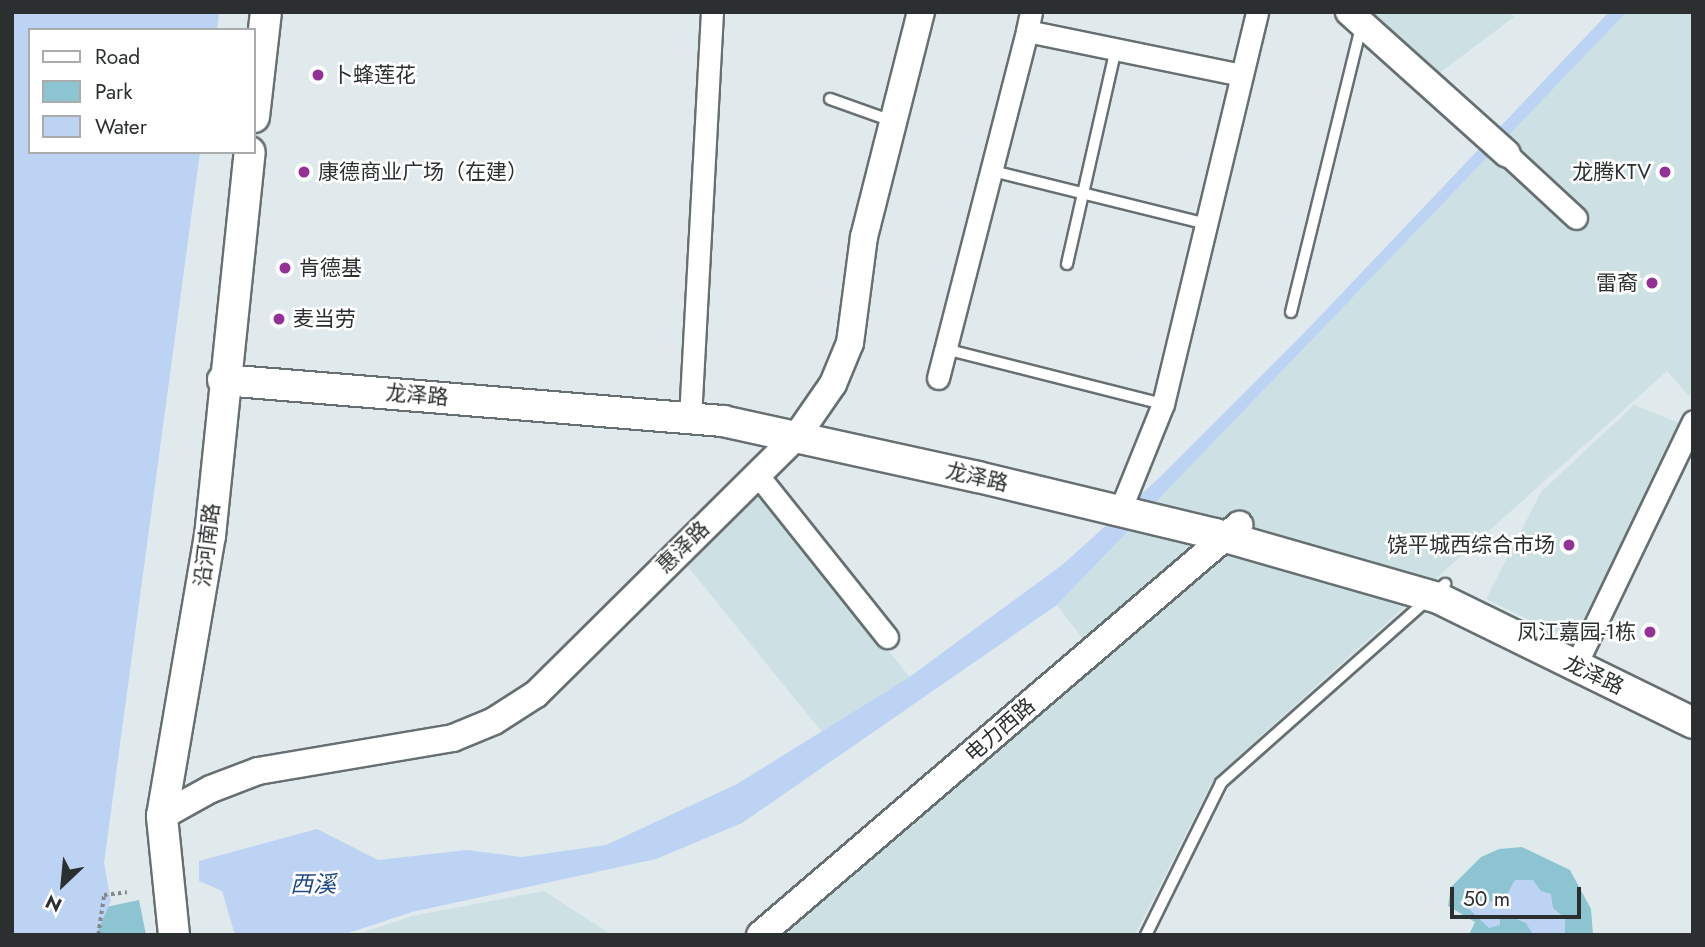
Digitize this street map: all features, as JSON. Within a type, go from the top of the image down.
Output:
[{"type":"main road","points":[[256,100],[266,12]]},
{"type":"main road","name":"沿河南路","points":[[174,935],[162,816],[210,536],[224,374],[250,154]]},
{"type":"main road","name":"龙泽路","points":[[224,374],[691,412],[803,430],[1125,498],[1438,590],[1582,652],[1693,704]]},
{"type":"main road","name":"龙泽路","points":[[803,430],[1232,531]]},
{"type":"main road","name":"龙泽路","points":[[1438,590],[1693,723]]},
{"type":"street","points":[[691,412],[712,12]]},
{"type":"street","name":"惠泽路","points":[[162,816],[211,789],[258,771],[453,738],[494,721],[537,694],[803,430],[833,384],[850,343],[864,237],[921,12]]},
{"type":"street","points":[[1125,498],[1163,404],[1257,12]]},
{"type":"street","points":[[1355,18],[1576,218]]},
{"type":"street","points":[[938,378],[1029,22],[1116,49],[1242,75]]},
{"type":"street","points":[[1582,652],[1693,421]]},
{"type":"street","points":[[756,474],[887,637]]},
{"type":"street","name":"电力西路","points":[[760,935],[1232,531]]},
{"type":"lane","points":[[1291,312],[1355,18]]},
{"type":"lane","points":[[1067,264],[1116,49]]},
{"type":"lane","points":[[830,99],[892,121]]},
{"type":"lane","points":[[993,171],[1207,224]]},
{"type":"lane","points":[[945,349],[1163,404]]},
{"type":"lane","points":[[1146,935],[1221,783],[1438,590]]},
{"type":"path","points":[[98,935],[104,895],[127,891]]},
{"type":"shaded area","points":[[1367,12],[1508,12],[1514,17],[1438,74]]},
{"type":"shaded area","points":[[1627,12],[1693,12],[1693,392],[1689,396],[1667,371],[1214,778],[1135,935],[746,935],[1088,646],[1057,605]]},
{"type":"shaded area","name":"饶平城西综合市场","points":[[1634,405],[1682,424],[1577,643],[1486,599],[1541,492]]},
{"type":"shaded area","points":[[760,492],[910,677],[830,742],[680,557]]},
{"type":"shaded area","points":[[544,891],[612,935],[355,935],[412,916]]},
{"type":"green space","points":[[1522,847],[1570,870],[1591,909],[1593,935],[1469,935],[1475,922],[1448,906],[1451,887],[1481,857],[1499,849]]},
{"type":"green space","points":[[139,900],[146,935],[90,935],[106,907]]},
{"type":"water","points":[[12,12],[219,12],[217,28],[28,28],[28,154],[200,154],[104,863],[111,901],[96,935],[12,935]]},
{"type":"water","name":"西溪","points":[[1609,12],[1627,12],[1057,605],[742,823],[656,859],[412,912],[342,935],[235,935],[222,891],[199,881],[199,861],[317,829],[378,860],[467,850],[522,857],[606,845],[737,784],[908,678],[1062,565],[1158,479],[1306,331]]},
{"type":"water","points":[[1515,880],[1533,880],[1541,891],[1551,894],[1553,908],[1565,918],[1565,935],[1533,935],[1526,923],[1511,917],[1500,917],[1500,925],[1489,928],[1470,910],[1473,901],[1503,902]]},
{"type":"place","name":"卜蜂莲花","points":[[318,75]]},
{"type":"place","name":"康德商业广场（在建）","points":[[304,172]]},
{"type":"place","name":"龙腾KTV","points":[[1665,172]]},
{"type":"place","name":"肯德基","points":[[285,268]]},
{"type":"place","name":"雷裔","points":[[1652,283]]},
{"type":"place","name":"麦当劳","points":[[279,319]]},
{"type":"place","name":"饶平城西综合市场","points":[[1569,545]]},
{"type":"place","name":"凤江嘉园-1栋","points":[[1650,632]]}]
